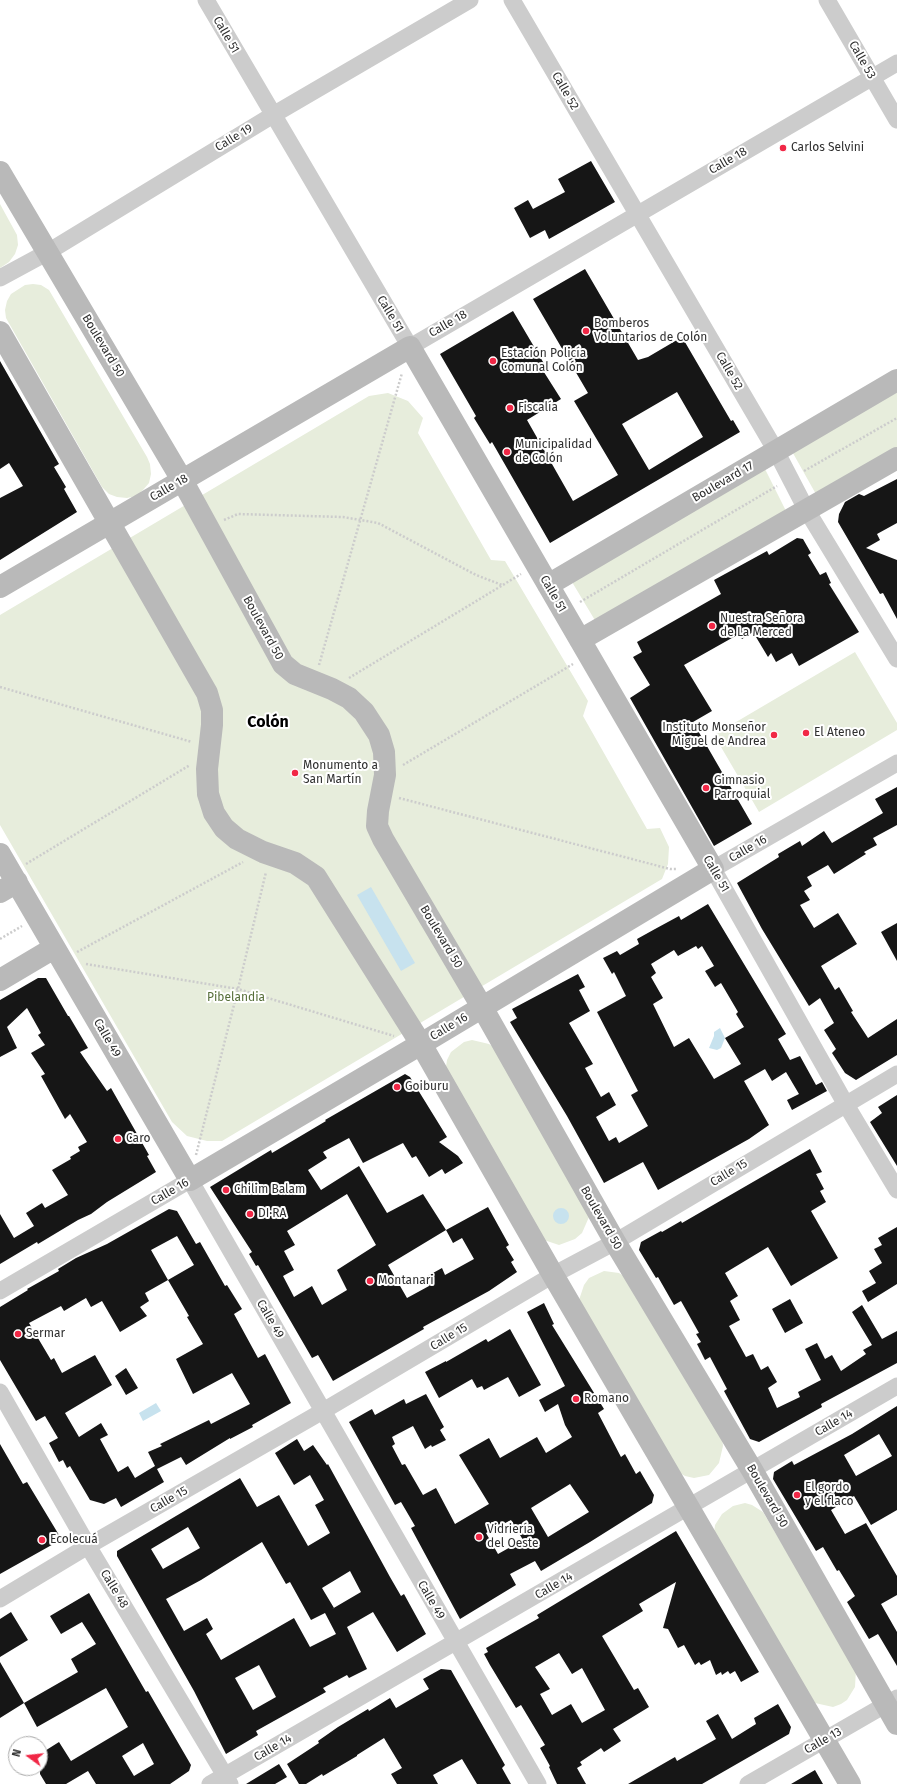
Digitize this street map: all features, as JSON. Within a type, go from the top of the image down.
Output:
[{"type":"main road","name":"Boulevard 50","points":[[0,172],[182,480],[283,664],[295,674],[349,698],[364,712],[379,735],[384,752],[383,785],[377,826],[383,839],[482,1007],[615,1242],[891,1701],[897,1724]]},
{"type":"main road","points":[[0,332],[207,693],[212,710],[212,725],[207,769],[208,794],[214,813],[224,828],[237,839],[267,853],[296,863],[316,876],[421,1044],[553,1275],[850,1784]]},
{"type":"main road","name":"Calle 18","points":[[0,587],[410,347]]},
{"type":"main road","name":"Calle 51","points":[[410,347],[713,869]]},
{"type":"main road","name":"Boulevard 17","points":[[548,585],[897,380]]},
{"type":"main road","points":[[584,648],[806,509],[897,458]]},
{"type":"main road","name":"Calle 49","points":[[0,854],[9,882],[37,918],[190,1180]]},
{"type":"main road","name":"Calle 16","points":[[190,1180],[713,869]]},
{"type":"main road","points":[[0,980],[58,954]]},
{"type":"street","name":"Calle 51","points":[[206,0],[410,347]]},
{"type":"street","name":"Calle 19","points":[[0,278],[48,252],[273,115],[470,0]]},
{"type":"street","name":"Calle 52","points":[[512,0],[776,451],[806,509],[897,659]]},
{"type":"street","name":"Calle 53","points":[[827,0],[897,120]]},
{"type":"street","name":"Calle 18","points":[[410,347],[897,63]]},
{"type":"street","name":"Calle 16","points":[[713,869],[897,763]]},
{"type":"street","name":"Calle 51","points":[[713,869],[845,1103],[897,1190]]},
{"type":"street","name":"Calle 15","points":[[0,1599],[88,1546],[323,1411],[553,1275],[615,1242],[845,1103],[897,1074]]},
{"type":"street","name":"Calle 16","points":[[0,1291],[190,1180]]},
{"type":"street","name":"Calle 49","points":[[190,1180],[455,1643],[538,1784]]},
{"type":"street","name":"Calle 14","points":[[210,1784],[228,1780],[455,1643],[897,1386]]},
{"type":"street","name":"Calle 48","points":[[0,1392],[88,1546],[228,1780]]},
{"type":"street","name":"Calle 13","points":[[748,1784],[891,1701]]},
{"type":"path","points":[[323,686],[360,520],[410,347]]},
{"type":"path","points":[[564,612],[790,478],[897,418]]},
{"type":"path","points":[[208,527],[238,514],[343,517],[378,523],[476,575],[502,586]]},
{"type":"path","points":[[323,686],[537,565]]},
{"type":"path","points":[[383,785],[584,648]]},
{"type":"path","points":[[0,688],[209,750]]},
{"type":"path","points":[[9,882],[209,750]]},
{"type":"path","points":[[383,785],[670,869],[685,869]]},
{"type":"path","points":[[58,954],[267,853]]},
{"type":"path","points":[[190,1180],[238,989],[267,853]]},
{"type":"path","points":[[0,939],[37,918]]},
{"type":"path","points":[[58,954],[238,989],[421,1044]]},
{"type":"green space","points":[[0,204],[17,235],[18,245],[15,254],[9,262],[0,268]]},
{"type":"green space","points":[[25,285],[41,285],[49,290],[147,457],[150,464],[151,474],[149,483],[136,496],[127,498],[117,497],[109,494],[102,487],[6,318],[5,310],[7,301],[11,294]]},
{"type":"green space","points":[[897,385],[897,449],[817,496],[789,446]]},
{"type":"green space","name":"Pibelandia","points":[[388,393],[408,401],[423,418],[418,433],[491,560],[505,561],[588,701],[583,716],[647,829],[660,828],[669,847],[668,864],[662,879],[222,1141],[207,1141],[187,1136],[172,1122],[0,825],[0,615],[369,396]]},
{"type":"green space","points":[[763,465],[788,515],[599,627],[569,577]]},
{"type":"green space","name":"El Ateneo","points":[[855,652],[897,723],[897,730],[759,812],[714,735]]},
{"type":"green space","points":[[472,1040],[489,1044],[496,1049],[589,1217],[582,1233],[575,1239],[559,1245],[544,1240],[446,1067],[447,1060],[451,1052],[464,1042]]},
{"type":"green space","points":[[604,1271],[619,1273],[625,1277],[722,1436],[723,1446],[719,1463],[709,1475],[694,1478],[685,1476],[678,1472],[579,1300],[584,1285],[589,1278]]},
{"type":"green space","points":[[745,1503],[752,1505],[763,1512],[856,1669],[855,1687],[847,1700],[841,1704],[833,1707],[815,1703],[714,1533],[715,1525],[722,1514],[733,1506]]},
{"type":"water","points":[[371,887],[415,963],[401,971],[357,895]]},
{"type":"water","points":[[720,1028],[725,1038],[721,1048],[717,1050],[709,1048],[714,1032]]},
{"type":"water","points":[[558,1208],[564,1208],[569,1213],[567,1222],[564,1224],[558,1224],[553,1219],[553,1213]]},
{"type":"water","points":[[156,1403],[161,1411],[143,1421],[139,1413]]},
{"type":"building","points":[[591,161],[615,202],[549,239],[545,230],[530,238],[514,208],[528,200],[533,209],[565,192],[558,179]]},
{"type":"building","points":[[585,269],[638,360],[648,357],[682,337],[731,421],[733,420],[740,432],[550,543],[492,442],[490,444],[474,418],[476,416],[440,354],[513,311],[546,367],[542,369],[561,399],[527,420],[573,501],[618,475],[574,401],[588,393],[533,299]],"holes":[[[677,392],[703,437],[649,470],[622,424]]]},
{"type":"building","points":[[0,361],[59,464],[54,467],[66,487],[64,489],[77,512],[0,560],[0,498],[23,486],[9,463],[0,469]]},
{"type":"building","points":[[897,479],[897,523],[877,534],[880,540],[866,548],[897,560],[897,619],[883,593],[880,594],[838,522],[839,514],[845,502],[859,494],[864,496]]},
{"type":"building","points":[[797,538],[803,539],[811,553],[808,555],[820,575],[826,572],[831,583],[829,584],[859,632],[799,666],[792,653],[776,662],[771,653],[768,657],[753,632],[742,639],[739,634],[684,665],[712,711],[693,722],[752,824],[714,846],[630,698],[650,685],[633,657],[642,652],[637,642],[721,594],[714,580],[767,551],[769,555]]},
{"type":"building","points":[[897,787],[897,825],[873,838],[877,845],[864,852],[866,854],[834,874],[828,865],[807,877],[812,886],[804,891],[810,900],[800,905],[814,928],[838,913],[857,944],[821,966],[835,990],[839,987],[853,1011],[851,1012],[868,1038],[897,1019],[897,1055],[856,1080],[845,1073],[832,1053],[836,1049],[824,1030],[834,1023],[820,998],[809,1006],[762,929],[737,883],[779,857],[778,854],[800,841],[802,846],[824,831],[832,843],[883,813],[875,799]]},
{"type":"building","points":[[708,904],[786,1034],[778,1039],[790,1060],[800,1056],[816,1085],[822,1082],[827,1091],[792,1110],[787,1100],[799,1094],[786,1072],[772,1081],[765,1069],[744,1081],[769,1125],[749,1139],[658,1190],[643,1162],[604,1183],[567,1116],[510,1022],[517,1018],[512,1009],[578,974],[585,987],[579,990],[590,1011],[569,1023],[593,1064],[585,1068],[601,1097],[609,1092],[616,1105],[596,1117],[609,1141],[616,1137],[619,1143],[648,1126],[631,1095],[638,1091],[597,1012],[626,996],[614,972],[612,974],[603,958],[617,951],[620,955],[639,944],[637,939],[679,916],[681,920]],"holes":[[[696,946],[698,949],[702,946],[714,966],[705,971],[715,987],[721,983],[738,1012],[736,1014],[744,1027],[725,1038],[741,1064],[714,1079],[689,1038],[674,1047],[653,1004],[663,998],[651,977],[656,973],[651,964],[674,950],[678,956]]]},
{"type":"building","points":[[897,923],[897,961],[881,932]]},
{"type":"building","points":[[38,978],[46,978],[88,1048],[80,1052],[107,1091],[111,1088],[149,1155],[147,1156],[156,1172],[107,1202],[91,1214],[38,1244],[37,1242],[0,1264],[0,1214],[14,1238],[34,1226],[26,1213],[42,1203],[45,1208],[68,1195],[52,1170],[71,1159],[70,1157],[80,1151],[78,1147],[87,1142],[70,1114],[65,1119],[41,1076],[45,1074],[31,1053],[45,1045],[38,1035],[41,1033],[27,1008],[7,1027],[17,1048],[0,1057],[0,1000]]},
{"type":"building","points":[[405,1074],[410,1077],[447,1137],[439,1142],[458,1156],[463,1163],[445,1174],[442,1169],[429,1177],[416,1156],[412,1158],[403,1143],[363,1163],[349,1138],[323,1152],[327,1158],[308,1170],[321,1190],[359,1166],[387,1213],[423,1194],[446,1230],[488,1207],[509,1245],[506,1247],[514,1260],[511,1262],[517,1272],[489,1291],[423,1327],[424,1329],[333,1381],[318,1355],[312,1358],[258,1265],[256,1266],[249,1254],[252,1252],[210,1187],[271,1150],[272,1153],[326,1121],[325,1120]],"holes":[[[347,1194],[376,1245],[337,1270],[347,1290],[322,1305],[312,1286],[294,1297],[283,1276],[294,1270],[284,1251],[295,1245],[287,1231]],[[446,1230],[453,1243],[462,1238],[474,1259],[445,1275],[442,1268],[424,1278],[429,1286],[407,1298],[388,1265]]]},
{"type":"building","points":[[897,1095],[897,1166],[870,1122],[882,1113],[878,1107]]},
{"type":"building","points":[[810,1149],[822,1172],[816,1174],[824,1189],[820,1191],[826,1202],[811,1211],[838,1258],[791,1286],[768,1247],[725,1273],[738,1296],[730,1301],[740,1320],[729,1326],[746,1357],[753,1354],[761,1370],[768,1366],[777,1382],[768,1388],[777,1408],[800,1397],[798,1392],[821,1380],[805,1349],[817,1343],[825,1359],[832,1355],[841,1371],[866,1354],[863,1350],[872,1345],[852,1312],[862,1305],[882,1339],[897,1331],[897,1363],[821,1404],[822,1407],[759,1442],[750,1439],[724,1391],[727,1389],[710,1357],[705,1360],[697,1344],[701,1342],[696,1334],[699,1333],[681,1301],[674,1305],[658,1277],[656,1278],[639,1250],[641,1242],[681,1221],[682,1223]]},
{"type":"building","points":[[169,1209],[177,1211],[196,1244],[200,1242],[225,1286],[227,1285],[242,1309],[234,1314],[258,1358],[265,1354],[291,1403],[252,1425],[253,1427],[230,1438],[186,1465],[181,1457],[157,1469],[164,1482],[121,1507],[116,1498],[104,1504],[90,1500],[70,1466],[67,1468],[63,1460],[59,1462],[49,1443],[58,1438],[45,1416],[36,1421],[0,1360],[0,1307],[28,1290],[27,1289],[59,1271],[58,1269],[76,1258],[107,1244]],"holes":[[[177,1236],[194,1265],[168,1280],[151,1250]],[[168,1280],[189,1316],[187,1317],[203,1344],[176,1359],[193,1394],[232,1373],[250,1404],[211,1424],[209,1420],[160,1444],[162,1446],[148,1452],[155,1466],[135,1478],[128,1466],[118,1472],[100,1439],[108,1435],[101,1423],[79,1437],[65,1413],[112,1385],[95,1355],[62,1373],[54,1358],[51,1360],[29,1323],[61,1306],[64,1311],[86,1298],[91,1307],[102,1301],[120,1332],[147,1316],[140,1307],[149,1301],[145,1293]]]},
{"type":"building","points":[[897,1227],[897,1284],[868,1302],[862,1291],[876,1283],[869,1271],[882,1263],[874,1249],[882,1245],[878,1238]]},
{"type":"building","points":[[790,1299],[803,1323],[785,1333],[772,1309]]},
{"type":"building","points":[[544,1303],[554,1324],[552,1325],[604,1409],[598,1413],[621,1457],[625,1454],[636,1474],[640,1471],[654,1495],[652,1503],[541,1571],[535,1561],[510,1574],[516,1585],[460,1619],[411,1528],[415,1526],[401,1502],[395,1505],[349,1422],[372,1409],[375,1415],[404,1399],[406,1404],[426,1394],[444,1427],[440,1430],[446,1440],[432,1447],[431,1445],[425,1449],[413,1426],[392,1437],[395,1444],[392,1446],[402,1465],[405,1464],[423,1495],[436,1488],[455,1524],[489,1504],[459,1455],[489,1438],[500,1458],[537,1437],[546,1453],[572,1437],[565,1425],[558,1404],[545,1412],[539,1400],[565,1386],[527,1312]],"holes":[[[570,1484],[589,1512],[548,1537],[531,1508]],[[511,1520],[523,1540],[498,1554],[486,1533]]]},
{"type":"building","points":[[510,1329],[541,1385],[519,1397],[508,1377],[484,1390],[482,1386],[477,1388],[472,1379],[439,1398],[425,1372],[486,1339],[488,1342]]},
{"type":"building","points":[[126,1368],[138,1388],[126,1395],[115,1376]]},
{"type":"building","points":[[897,1406],[897,1510],[871,1525],[854,1496],[831,1510],[845,1534],[866,1523],[897,1576],[897,1595],[881,1604],[897,1632],[897,1666],[878,1634],[869,1639],[847,1602],[855,1596],[839,1570],[837,1571],[823,1547],[816,1551],[773,1479],[774,1472],[792,1461],[794,1465],[852,1434]],"holes":[[[879,1434],[892,1456],[856,1476],[844,1455]]]},
{"type":"building","points":[[297,1439],[304,1451],[313,1445],[327,1465],[328,1464],[390,1577],[401,1596],[404,1594],[426,1634],[397,1652],[373,1612],[347,1627],[367,1669],[349,1678],[347,1675],[323,1688],[326,1692],[256,1731],[258,1735],[226,1754],[194,1691],[117,1556],[117,1551],[240,1478],[257,1507],[279,1495],[308,1546],[330,1533],[315,1505],[324,1500],[310,1475],[294,1485],[275,1453]],"holes":[[[188,1527],[200,1548],[163,1569],[151,1549]],[[262,1542],[286,1584],[290,1582],[311,1620],[325,1613],[336,1634],[310,1647],[294,1618],[221,1660],[206,1634],[213,1629],[207,1618],[184,1631],[166,1599],[201,1580]],[[350,1571],[361,1592],[334,1608],[322,1588]],[[259,1665],[276,1697],[253,1710],[235,1678]]]},
{"type":"building","points":[[0,1444],[23,1484],[27,1482],[59,1535],[57,1542],[0,1574]]},
{"type":"building","points":[[676,1531],[759,1672],[741,1682],[735,1671],[730,1674],[728,1671],[722,1675],[721,1672],[716,1675],[710,1660],[701,1665],[699,1662],[695,1665],[684,1645],[678,1648],[668,1629],[663,1628],[676,1582],[639,1604],[643,1611],[602,1636],[634,1690],[638,1688],[649,1707],[613,1729],[621,1741],[604,1752],[601,1748],[580,1762],[582,1765],[577,1768],[586,1784],[557,1784],[549,1767],[550,1766],[540,1748],[545,1745],[521,1705],[516,1708],[484,1654],[488,1652],[486,1648],[539,1618],[537,1615]],"holes":[[[559,1653],[572,1674],[582,1668],[605,1710],[582,1723],[571,1704],[552,1715],[540,1694],[550,1689],[535,1667]]]},
{"type":"building","points":[[89,1593],[146,1692],[148,1691],[191,1765],[189,1771],[170,1784],[96,1784],[88,1771],[66,1784],[46,1784],[41,1776],[48,1776],[48,1749],[59,1742],[71,1761],[128,1727],[106,1688],[37,1727],[24,1703],[78,1672],[71,1659],[96,1644],[82,1622],[61,1634],[50,1616]],"holes":[[[143,1743],[154,1764],[134,1776],[122,1756]]]},
{"type":"building","points":[[11,1612],[28,1640],[0,1657],[0,1619]]},
{"type":"building","points":[[0,1662],[24,1703],[0,1718]]},
{"type":"building","points":[[441,1669],[451,1670],[505,1765],[502,1768],[511,1784],[477,1784],[462,1759],[433,1775],[438,1784],[397,1784],[391,1774],[402,1768],[384,1738],[323,1776],[322,1774],[306,1784],[299,1784],[287,1764],[319,1743],[318,1741],[338,1727],[368,1709],[369,1711],[390,1698],[396,1708],[429,1689],[423,1679]]},
{"type":"building","points":[[778,1704],[791,1727],[789,1734],[702,1784],[628,1784],[675,1757],[677,1761],[716,1739],[706,1721],[718,1714],[732,1739],[756,1724],[754,1718]]},
{"type":"building","points":[[279,1764],[287,1777],[275,1784],[246,1784]]},
{"type":"building","points":[[815,1770],[823,1784],[791,1784]]},
{"type":"place","name":"Carlos Selvini","points":[[783,148]]},
{"type":"place","name":"Bomberos Voluntarios de Colón","points":[[586,331]]},
{"type":"place","name":"Estación Policía Comunal Colón","points":[[493,361]]},
{"type":"place","name":"Fiscalía","points":[[510,408]]},
{"type":"place","name":"Municipalidad de Colón","points":[[507,452]]},
{"type":"place","name":"Nuestra Señora de La Merced","points":[[712,626]]},
{"type":"place","name":"El Ateneo","points":[[806,733]]},
{"type":"place","name":"Instituto Monseñor Miguel de Andrea","points":[[774,735]]},
{"type":"place","name":"Monumento a San Martín","points":[[295,773]]},
{"type":"place","name":"Gimnasio Parroquial","points":[[706,788]]},
{"type":"place","name":"Goiburu","points":[[397,1087]]},
{"type":"place","name":"Caro","points":[[118,1139]]},
{"type":"place","name":"Chilim Balam","points":[[226,1190]]},
{"type":"place","name":"DI·RA","points":[[250,1214]]},
{"type":"place","name":"Montanari","points":[[370,1281]]},
{"type":"place","name":"Sermar","points":[[18,1334]]},
{"type":"place","name":"Romano","points":[[576,1399]]},
{"type":"place","name":"El gordo y el flaco","points":[[797,1495]]},
{"type":"place","name":"Vidriería del Oeste","points":[[479,1537]]},
{"type":"place","name":"Ecolecuá","points":[[42,1540]]},
{"type":"district","name":"Colón","points":[[268,723]]}]
